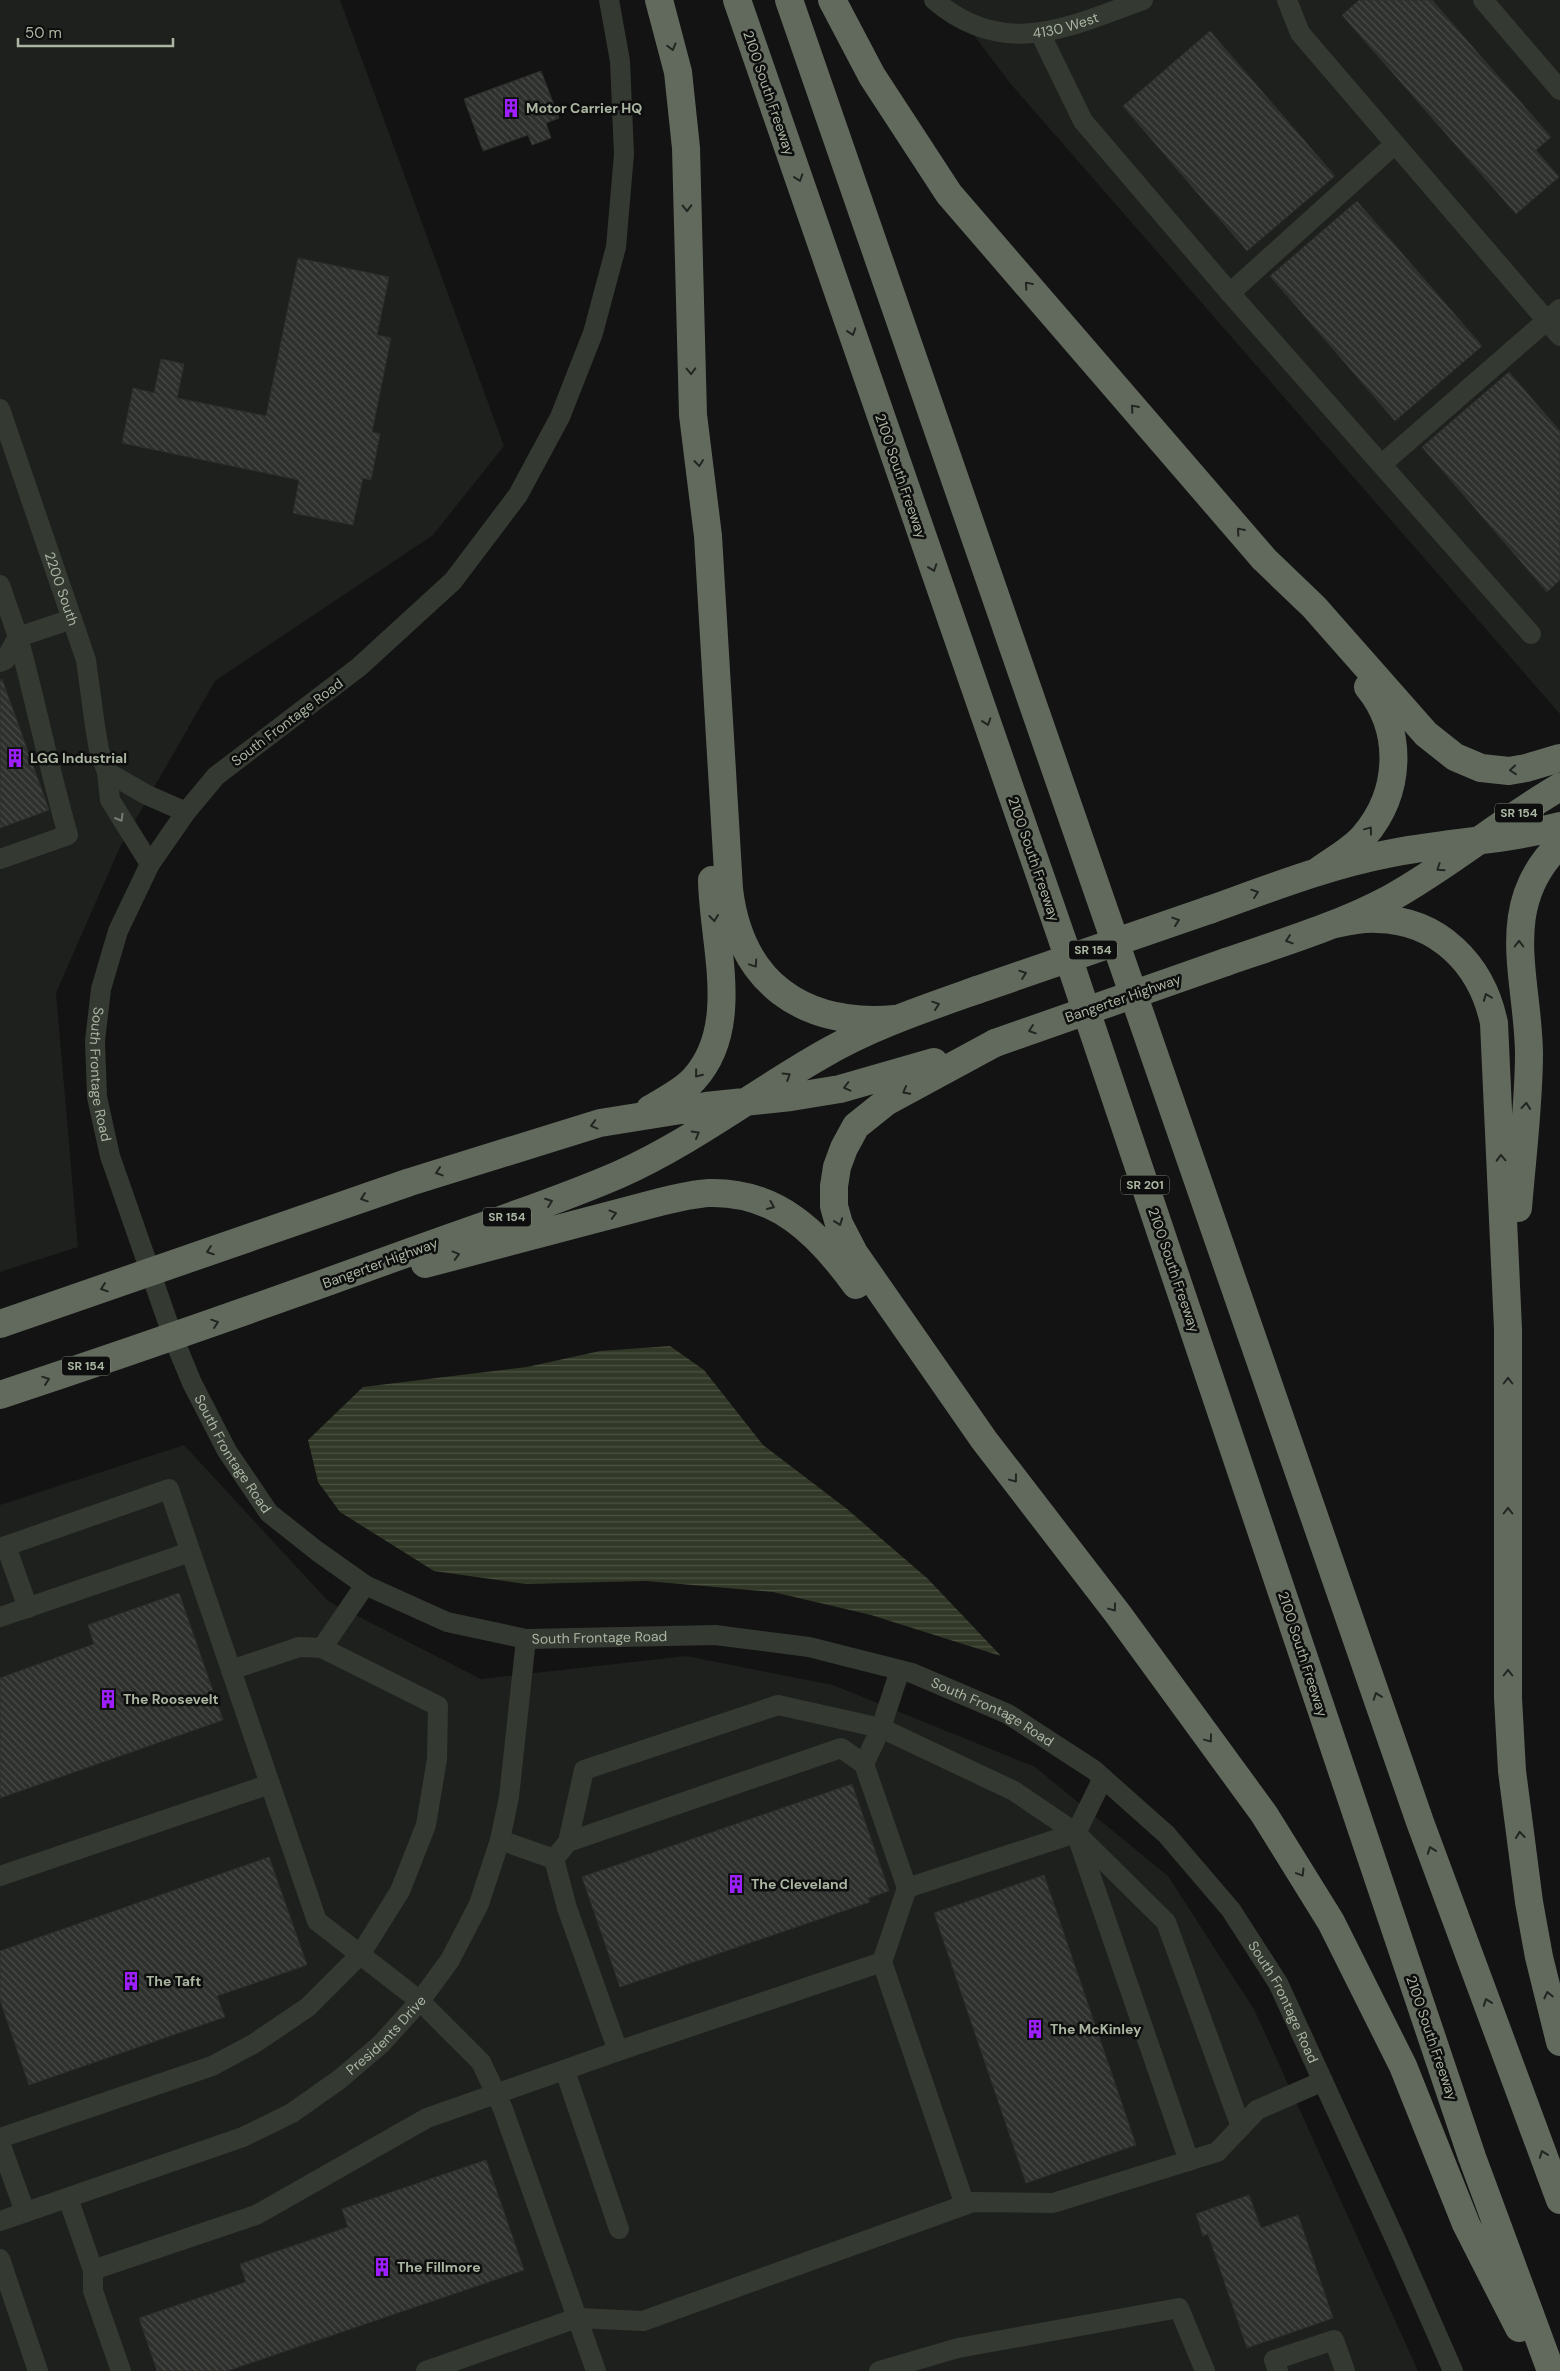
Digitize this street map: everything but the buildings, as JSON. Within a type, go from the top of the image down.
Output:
[{"type":"highway","points":[[659,0],[678,72],[686,148],[693,415],[708,536],[732,913],[738,934],[759,971],[776,989],[795,1002],[814,1011],[841,1018],[866,1021],[895,1019]]},
{"type":"highway","name":"2100 South Freeway","points":[[737,0],[1064,946],[1460,2120],[1551,2371]]},
{"type":"highway","points":[[789,0],[1420,1822],[1560,2200]]},
{"type":"highway","points":[[832,0],[872,76],[949,194],[1264,559],[1307,616],[1376,697],[1392,734],[1395,754],[1392,778],[1378,817],[1357,844],[1318,872]]},
{"type":"highway","points":[[637,1116],[677,1093],[693,1080],[710,1054],[721,1022],[722,1003],[712,909],[708,536]]},
{"type":"highway","points":[[1264,559],[1314,608],[1426,734],[1455,757],[1480,768],[1509,770],[1526,768],[1560,758]]},
{"type":"highway","name":"Bangerter Highway","points":[[0,1324],[468,1163],[600,1123],[637,1116],[840,1089],[995,1043],[1335,924],[1417,883],[1560,787]]},
{"type":"highway","name":"Bangerter Highway","points":[[0,1395],[257,1308],[610,1178],[664,1152],[821,1054],[895,1019],[1318,872],[1387,854],[1560,826]]},
{"type":"highway","points":[[1508,1329],[1529,1051],[1520,959],[1520,924],[1523,908],[1532,883],[1546,860],[1560,844]]},
{"type":"highway","points":[[1335,924],[1378,919],[1415,926],[1454,949],[1470,965],[1482,986],[1492,1011],[1496,1036],[1508,1329],[1508,1698],[1512,1771],[1539,1957],[1560,2042]]},
{"type":"highway","points":[[995,1043],[886,1102],[856,1126],[844,1148],[837,1167],[834,1186],[834,1206],[839,1224],[854,1253],[984,1440],[1118,1614],[1264,1814],[1326,1914],[1403,2066],[1466,2224],[1542,2371]]},
{"type":"highway","points":[[257,1308],[660,1202],[692,1195],[729,1194],[757,1200],[776,1207],[796,1219],[820,1239],[844,1268],[945,1407],[984,1440]]},
{"type":"street","name":"South Frontage Road","points":[[609,0],[620,60],[624,154],[616,247],[593,333],[560,418],[518,495],[452,581],[359,667],[216,776],[186,812],[150,864],[118,931],[101,989],[95,1041],[97,1097],[110,1156],[173,1337],[192,1384],[228,1451],[269,1513],[316,1551],[366,1585],[447,1622],[526,1639],[715,1635],[809,1647],[912,1673],[1008,1714],[1103,1778],[1166,1834],[1231,1910],[1278,1983],[1453,2371]]},
{"type":"street","name":"4130 West","points":[[934,0],[956,18],[986,31],[1040,34],[1067,28],[1143,0]]},
{"type":"street","points":[[1287,0],[1300,33],[1395,144],[1553,314],[1560,336]]},
{"type":"street","points":[[1483,0],[1560,90]]},
{"type":"street","points":[[1040,34],[1083,121],[1230,293],[1531,634]]},
{"type":"street","points":[[1230,293],[1395,144]]},
{"type":"street","points":[[1382,464],[1553,314]]},
{"type":"street","name":"2200 South","points":[[0,410],[89,671],[96,733],[108,772],[110,800],[150,864]]},
{"type":"street","points":[[0,586],[9,633],[32,685],[50,771],[68,835],[0,860]]},
{"type":"street","points":[[9,633],[72,619]]},
{"type":"street","points":[[0,662],[5,660],[9,633]]},
{"type":"street","points":[[108,772],[147,795],[186,812]]},
{"type":"street","points":[[28,1608],[3,1547],[169,1490],[317,1921],[420,2001],[480,2062],[497,2096],[596,2371]]},
{"type":"street","points":[[0,1618],[190,1552]]},
{"type":"street","points":[[322,1648],[366,1585]]},
{"type":"street","name":"Presidents Drive","points":[[0,2220],[242,2137],[292,2113],[340,2079],[381,2044],[420,2001],[450,1960],[479,1904],[500,1840],[509,1797],[526,1639]]},
{"type":"street","points":[[0,2138],[212,2066],[255,2043],[308,2007],[360,1955],[400,1891],[426,1825],[438,1759],[438,1706],[322,1648],[299,1647],[231,1670]]},
{"type":"street","points":[[864,1764],[881,1728],[900,1670]]},
{"type":"street","points":[[554,1859],[568,1842],[584,1770],[778,1705],[881,1728],[1014,1791],[1076,1833],[1166,1922],[1241,2127]]},
{"type":"street","points":[[568,1842],[841,1748],[864,1764],[907,1888],[882,1962],[965,2205]]},
{"type":"street","points":[[1103,1778],[1076,1833],[1189,2161]]},
{"type":"street","points":[[0,1876],[270,1784]]},
{"type":"street","points":[[907,1888],[1076,1833]]},
{"type":"street","points":[[500,1840],[554,1859]]},
{"type":"street","points":[[554,1859],[567,1908],[618,2051]]},
{"type":"street","points":[[93,2270],[256,2216],[426,2118],[497,2096],[618,2051],[882,1962]]},
{"type":"street","points":[[565,2071],[619,2229]]},
{"type":"street","points":[[426,2371],[577,2318],[643,2321],[973,2202],[1054,2203],[1217,2152],[1257,2110],[1323,2081]]},
{"type":"street","points":[[0,2143],[25,2212]]},
{"type":"street","points":[[68,2198],[93,2270],[93,2291],[121,2371]]},
{"type":"street","points":[[0,2259],[38,2371]]},
{"type":"street","points":[[879,2371],[958,2348],[1179,2308],[1205,2371]]},
{"type":"street","points":[[1278,2371],[1274,2360],[1334,2340],[1345,2371]]},
{"type":"shaded area","points":[[0,0],[340,0],[504,446],[433,535],[215,681],[120,847],[56,993],[78,1247],[0,1272]]},
{"type":"shaded area","points":[[947,0],[1560,0],[1560,714],[1010,83]]},
{"type":"shaded area","points":[[670,1346],[704,1370],[763,1445],[847,1509],[928,1579],[1001,1656],[871,1615],[773,1592],[646,1581],[526,1584],[434,1571],[340,1512],[318,1482],[308,1440],[363,1387],[527,1367],[600,1351]]},
{"type":"shaded area","points":[[184,1445],[328,1601],[481,1679],[686,1656],[833,1685],[1035,1767],[1168,1876],[1255,2011],[1418,2371],[0,2371],[0,1505]]},
{"type":"place","name":"Motor Carrier HQ","points":[[511,108]]},
{"type":"place","name":"LGG Industrial","points":[[15,758]]},
{"type":"place","name":"The Roosevelt","points":[[108,1699]]},
{"type":"place","name":"The Cleveland","points":[[736,1884]]},
{"type":"place","name":"The Taft","points":[[131,1981]]},
{"type":"place","name":"The McKinley","points":[[1035,2029]]},
{"type":"place","name":"The Fillmore","points":[[382,2267]]}]
